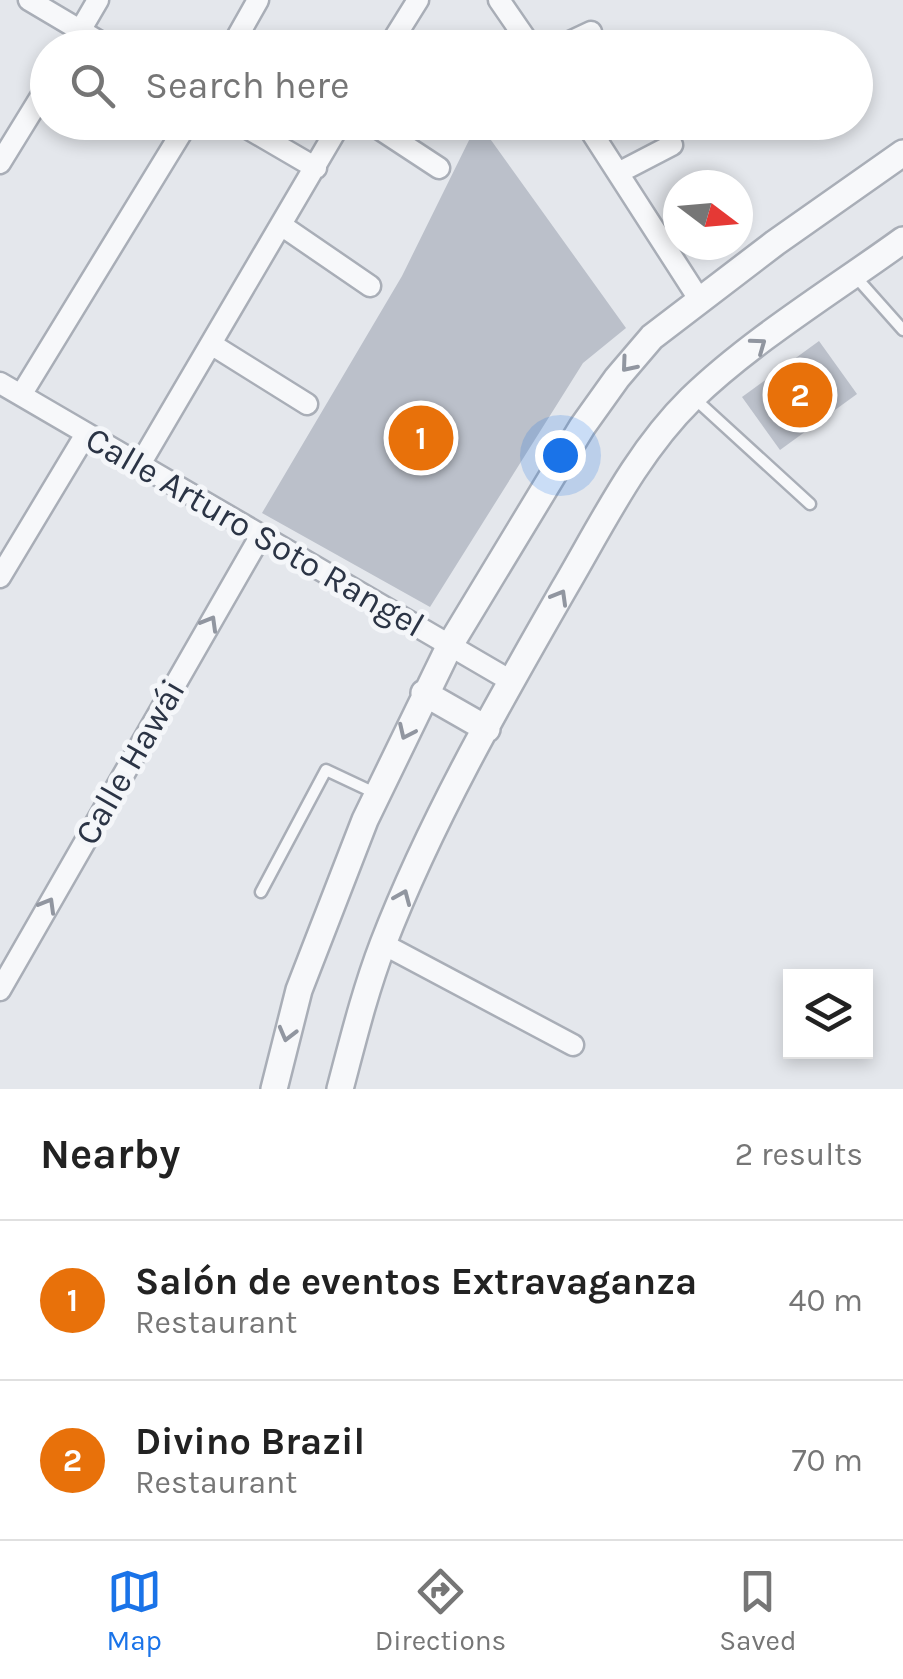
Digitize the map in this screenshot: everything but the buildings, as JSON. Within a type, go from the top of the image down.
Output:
[{"type":"street","points":[[29,0],[64,30]]},
{"type":"street","points":[[80,30],[98,0]]},
{"type":"street","points":[[241,30],[258,0]]},
{"type":"street","points":[[399,30],[418,0]]},
{"type":"street","points":[[499,0],[520,30]]},
{"type":"street","points":[[0,163],[30,114]]},
{"type":"street","points":[[21,396],[177,140]]},
{"type":"street","points":[[268,140],[316,168]]},
{"type":"street","points":[[138,466],[331,140]]},
{"type":"street","points":[[396,140],[439,168]]},
{"type":"street","points":[[598,140],[700,299]]},
{"type":"street","points":[[620,172],[672,145]]},
{"type":"street","points":[[274,1089],[298,990],[378,794],[424,694],[544,487],[617,378],[652,337],[700,299],[903,153]]},
{"type":"street","points":[[281,226],[370,286]]},
{"type":"street","points":[[340,1089],[360,1012],[423,849],[511,681],[638,464],[693,397],[903,240]]},
{"type":"street","points":[[211,344],[307,404]]},
{"type":"street","name":"Calle Arturo Soto Rangel","points":[[0,384],[511,681]]},
{"type":"street","points":[[0,577],[86,434]]},
{"type":"street","name":"Calle Hawái","points":[[0,990],[261,535]]},
{"type":"street","points":[[424,694],[486,729]]},
{"type":"street","points":[[384,944],[574,1045]]},
{"type":"lane","points":[[854,276],[903,330]]},
{"type":"lane","points":[[693,397],[810,504]]},
{"type":"lane","points":[[262,892],[326,770],[378,794]]},
{"type":"place","name":"Divino Brazil","points":[[800,395]]},
{"type":"place","name":"Salón de eventos Extravaganza","points":[[421,438]]}]
